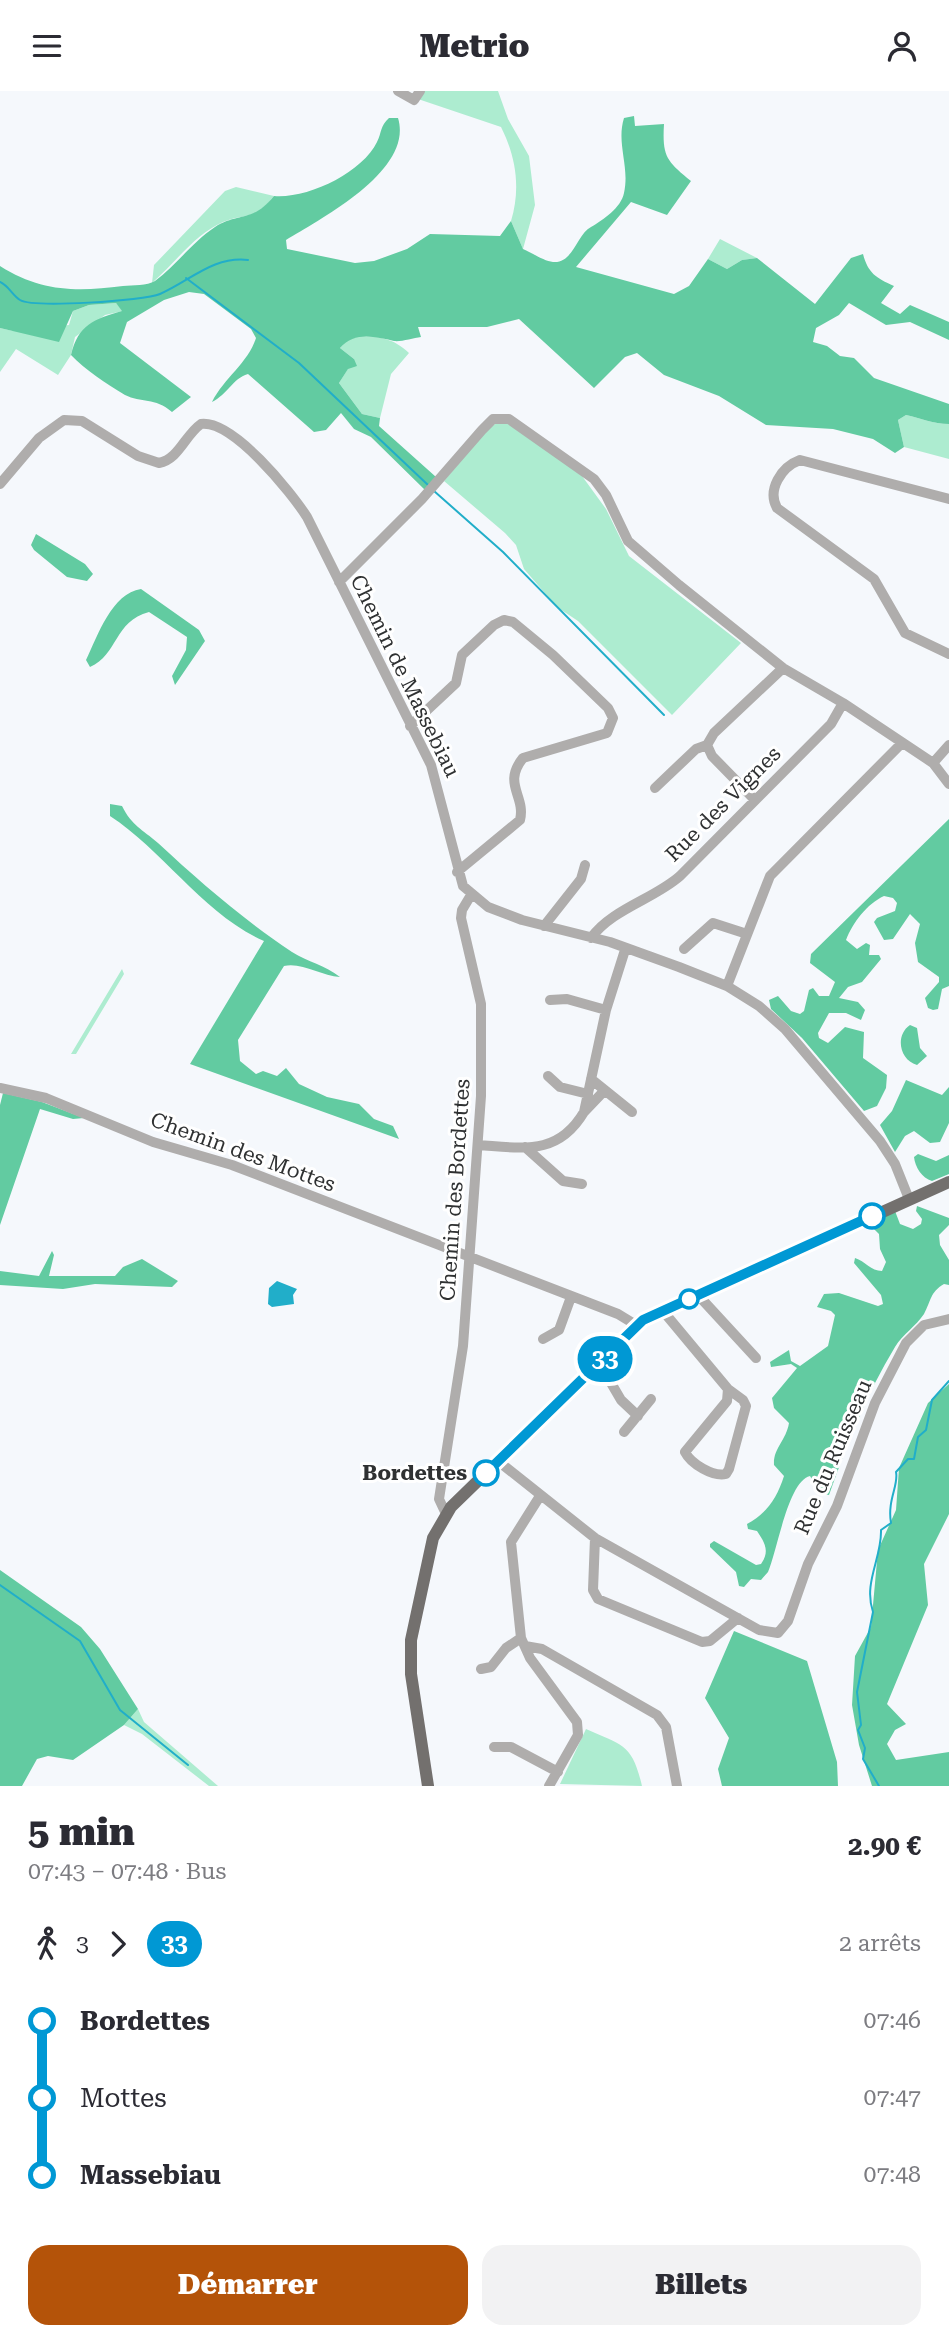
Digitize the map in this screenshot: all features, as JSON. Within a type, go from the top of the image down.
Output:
[{"type":"main road","points":[[428,1786],[410,1653],[412,1627],[433,1538],[448,1511],[600,1364],[636,1325],[949,1182]]},
{"type":"street","points":[[398,91],[417,95]]},
{"type":"street","points":[[339,582],[415,507],[487,424],[493,419],[509,419],[594,479],[606,495],[628,541],[783,668],[843,703],[933,764],[949,784]]},
{"type":"street","name":"Chemin de Massebiau","points":[[0,484],[39,437],[64,420],[82,421],[138,456],[159,463],[174,456],[195,428],[209,423],[234,438],[286,487],[307,517],[437,780],[457,872],[471,895]]},
{"type":"street","points":[[949,499],[800,460],[790,464],[773,489],[771,498],[777,508],[874,579],[905,633],[949,654]]},
{"type":"street","points":[[410,726],[456,683],[459,660],[465,652],[504,619],[513,622],[553,655],[608,708],[613,718],[607,733],[523,758],[513,780],[522,813],[520,820],[457,872]]},
{"type":"street","points":[[655,788],[696,749],[708,745],[714,733],[783,668]]},
{"type":"street","name":"Rue des Vignes","points":[[591,938],[616,917],[666,888],[831,724],[843,703]]},
{"type":"street","points":[[727,986],[770,876],[902,743]]},
{"type":"street","points":[[708,745],[712,755],[755,800]]},
{"type":"street","points":[[933,764],[949,745]]},
{"type":"street","points":[[544,926],[581,879],[585,865]]},
{"type":"street","points":[[471,895],[488,907],[544,926],[610,942],[625,950],[727,986],[759,1006],[785,1029],[888,1151],[909,1199]]},
{"type":"street","name":"Chemin des Bordettes","points":[[448,1511],[441,1507],[440,1492],[457,1386],[471,1261],[479,1145],[482,1020],[461,918],[462,910],[471,895]]},
{"type":"street","points":[[610,942],[616,917]]},
{"type":"street","points":[[684,949],[713,923],[747,935]]},
{"type":"street","points":[[584,1112],[606,1010],[625,950]]},
{"type":"street","points":[[550,1000],[567,999],[606,1010]]},
{"type":"street","points":[[548,1076],[560,1087],[588,1094]]},
{"type":"street","points":[[591,1079],[632,1112]]},
{"type":"street","name":"Chemin des Mottes","points":[[0,1088],[71,1107],[153,1142],[232,1165],[471,1261],[618,1314],[636,1325]]},
{"type":"street","points":[[479,1145],[525,1147],[550,1144],[576,1126],[584,1112],[604,1090]]},
{"type":"street","points":[[525,1147],[563,1181],[582,1184]]},
{"type":"street","points":[[698,1295],[756,1358]]},
{"type":"street","points":[[544,1339],[559,1330],[571,1297]]},
{"type":"street","points":[[663,1311],[728,1389],[743,1400],[746,1411],[729,1469],[726,1474],[716,1475],[691,1461],[685,1452],[727,1401],[728,1389]]},
{"type":"street","name":"Rue du Ruisseau","points":[[738,1618],[759,1630],[778,1633],[788,1621],[808,1564],[837,1506],[874,1403],[906,1343],[924,1325],[949,1319]]},
{"type":"street","points":[[600,1364],[621,1400],[638,1416]]},
{"type":"street","points":[[624,1432],[651,1399]]},
{"type":"street","points":[[498,1461],[595,1538],[738,1618],[710,1641],[702,1642],[598,1599],[593,1590],[595,1538]]},
{"type":"street","points":[[540,1496],[511,1542],[523,1642],[530,1658],[577,1722],[578,1735],[549,1786]]},
{"type":"street","points":[[481,1669],[491,1667],[506,1648],[523,1642],[542,1649],[657,1714],[666,1727],[677,1786]]},
{"type":"street","points":[[494,1747],[511,1747],[558,1772]]},
{"type":"green space","points":[[423,91],[498,91],[508,119],[529,156],[535,205],[523,249],[511,221],[516,197],[515,173],[501,127],[418,99]]},
{"type":"green space","points":[[634,116],[635,126],[664,124],[665,151],[671,163],[691,181],[667,215],[631,202],[576,267],[674,294],[689,286],[708,259],[727,269],[742,260],[757,258],[815,304],[851,258],[863,254],[867,266],[874,274],[894,286],[881,303],[900,314],[910,305],[949,322],[949,340],[910,322],[886,325],[849,303],[839,315],[816,328],[813,342],[827,346],[840,356],[854,358],[874,378],[949,404],[949,424],[906,415],[898,420],[904,447],[895,453],[873,439],[833,429],[766,425],[719,396],[664,375],[637,353],[625,357],[594,388],[519,319],[487,327],[418,327],[421,337],[400,341],[365,337],[352,339],[340,348],[354,359],[357,366],[348,369],[339,383],[362,414],[380,418],[379,426],[436,477],[425,490],[371,437],[354,429],[341,413],[326,430],[314,432],[248,374],[238,379],[212,402],[247,355],[256,338],[251,329],[204,294],[189,292],[164,300],[127,322],[120,343],[191,397],[172,412],[160,404],[125,395],[89,371],[71,355],[83,330],[103,317],[122,311],[116,303],[89,305],[73,311],[59,342],[0,328],[0,266],[30,281],[60,288],[90,289],[152,283],[215,227],[252,214],[274,196],[302,193],[332,182],[347,173],[370,153],[389,118],[398,118],[399,137],[392,156],[379,174],[341,205],[286,240],[287,249],[355,263],[374,261],[407,249],[430,234],[500,236],[511,221],[523,249],[546,260],[560,261],[570,254],[586,231],[619,204],[625,183],[622,128],[624,118]]},
{"type":"green space","points":[[236,187],[274,196],[256,213],[223,222],[203,234],[152,283],[154,265],[225,191]]},
{"type":"green space","points":[[720,239],[757,258],[742,260],[727,269],[708,259]]},
{"type":"green space","points":[[116,303],[123,311],[105,315],[75,337],[71,355],[58,375],[16,349],[0,372],[0,328],[13,331],[69,325],[73,311],[89,305]]},
{"type":"green space","points":[[359,336],[386,339],[409,353],[391,374],[380,418],[362,414],[339,383],[354,359],[340,348],[346,341]]},
{"type":"green space","points":[[906,415],[949,424],[949,459],[904,447],[898,420]]},
{"type":"green space","points":[[499,422],[510,422],[582,476],[606,509],[629,556],[741,643],[672,715],[578,621],[557,607],[524,569],[516,545],[505,533],[444,481],[488,428]]},
{"type":"green space","points":[[36,534],[85,564],[93,574],[87,581],[67,577],[34,550],[31,545]]},
{"type":"green space","points":[[141,589],[199,630],[205,641],[175,685],[172,676],[186,650],[187,637],[149,612],[138,616],[122,630],[99,662],[90,667],[86,660],[114,607],[131,592]]},
{"type":"green space","points":[[110,804],[122,806],[138,827],[257,927],[292,952],[340,977],[298,966],[284,966],[238,1040],[240,1061],[256,1074],[263,1071],[277,1076],[286,1068],[299,1084],[327,1097],[359,1104],[374,1119],[393,1126],[399,1139],[190,1064],[264,941],[242,929],[203,899],[130,830],[110,816]]},
{"type":"green space","points":[[949,819],[949,986],[942,989],[938,1009],[928,1008],[925,998],[939,982],[939,977],[918,962],[915,943],[920,924],[910,914],[893,939],[884,940],[874,922],[877,918],[895,911],[897,903],[893,898],[884,896],[861,914],[846,940],[857,949],[866,943],[870,945],[869,955],[879,955],[881,959],[862,982],[848,987],[839,998],[858,1002],[865,1010],[861,1020],[846,1013],[829,1013],[818,1033],[819,1038],[828,1043],[845,1027],[864,1032],[863,1058],[887,1075],[886,1088],[877,1106],[864,1111],[802,1038],[771,1009],[769,1000],[778,996],[791,1011],[800,1014],[804,1011],[809,990],[813,988],[819,996],[829,996],[835,982],[810,963],[811,954]]},
{"type":"green space","points":[[122,969],[124,974],[76,1054],[71,1054]]},
{"type":"green space","points":[[910,1025],[917,1028],[920,1048],[927,1056],[917,1065],[906,1058],[901,1047],[902,1035]]},
{"type":"green space","points":[[906,1080],[942,1095],[949,1087],[949,1123],[940,1142],[930,1143],[914,1131],[905,1136],[895,1152],[880,1125],[892,1111]]},
{"type":"green space","points":[[3,1093],[42,1102],[84,1118],[73,1119],[40,1109],[0,1225],[0,1105]]},
{"type":"green space","points":[[918,1154],[936,1161],[949,1155],[949,1174],[928,1180],[916,1165],[914,1157]]},
{"type":"green space","points":[[917,1206],[949,1218],[949,1225],[939,1235],[940,1245],[949,1260],[949,1285],[944,1284],[936,1290],[924,1314],[898,1342],[885,1364],[858,1419],[829,1495],[820,1493],[810,1476],[802,1481],[789,1503],[768,1572],[761,1580],[751,1579],[744,1587],[739,1586],[736,1572],[710,1544],[714,1541],[756,1565],[761,1564],[765,1555],[762,1539],[757,1531],[748,1529],[747,1524],[770,1504],[784,1476],[774,1465],[774,1459],[789,1423],[774,1408],[772,1398],[797,1368],[791,1364],[771,1367],[770,1362],[789,1350],[791,1361],[800,1366],[828,1346],[835,1315],[817,1307],[824,1294],[839,1293],[878,1306],[883,1304],[881,1295],[854,1263],[855,1258],[882,1271],[886,1262],[880,1249],[879,1234],[872,1227],[873,1223],[895,1211],[900,1224],[913,1229],[921,1224],[922,1219],[916,1211]]},
{"type":"green space","points":[[52,1251],[54,1255],[49,1276],[115,1276],[123,1267],[142,1259],[178,1281],[172,1287],[95,1284],[63,1289],[0,1285],[0,1271],[39,1276]]},
{"type":"green space","points":[[949,1384],[949,1514],[924,1564],[928,1605],[887,1704],[906,1724],[895,1730],[887,1744],[896,1760],[949,1752],[949,1786],[872,1786],[859,1745],[852,1705],[855,1656],[871,1627],[878,1550],[896,1510],[899,1468],[928,1403]]},
{"type":"green space","points":[[0,1570],[81,1627],[100,1649],[138,1709],[124,1725],[73,1760],[48,1756],[37,1759],[22,1786],[0,1786]]},
{"type":"green space","points":[[734,1631],[807,1661],[837,1762],[838,1786],[722,1786],[718,1769],[729,1738],[705,1698]]},
{"type":"green space","points":[[138,1709],[144,1722],[218,1786],[209,1786],[142,1734],[124,1725]]},
{"type":"green space","points":[[586,1729],[617,1743],[630,1754],[642,1786],[560,1784]]},
{"type":"water","points":[[277,1281],[297,1289],[293,1295],[294,1304],[272,1307],[268,1304],[269,1288]]},
{"type":"waterway","points":[[0,282],[20,300],[29,302],[112,301],[160,294],[213,266],[235,260],[248,260]]},
{"type":"waterway","points":[[186,278],[299,363],[428,485]]},
{"type":"waterway","points":[[434,491],[503,552],[664,715]]},
{"type":"waterway","points":[[879,1786],[863,1759],[865,1748],[858,1730],[861,1725],[857,1692],[873,1612],[871,1581],[881,1530],[891,1523],[896,1472],[908,1459],[914,1459],[918,1437],[926,1430],[932,1400],[949,1381]]},
{"type":"waterway","points":[[0,1585],[80,1641],[120,1710],[188,1765]]},
{"type":"bus line","name":"33","points":[[486,1473],[643,1320],[872,1216]]},
{"type":"place","name":"Bordettes","points":[[486,1473]]}]
